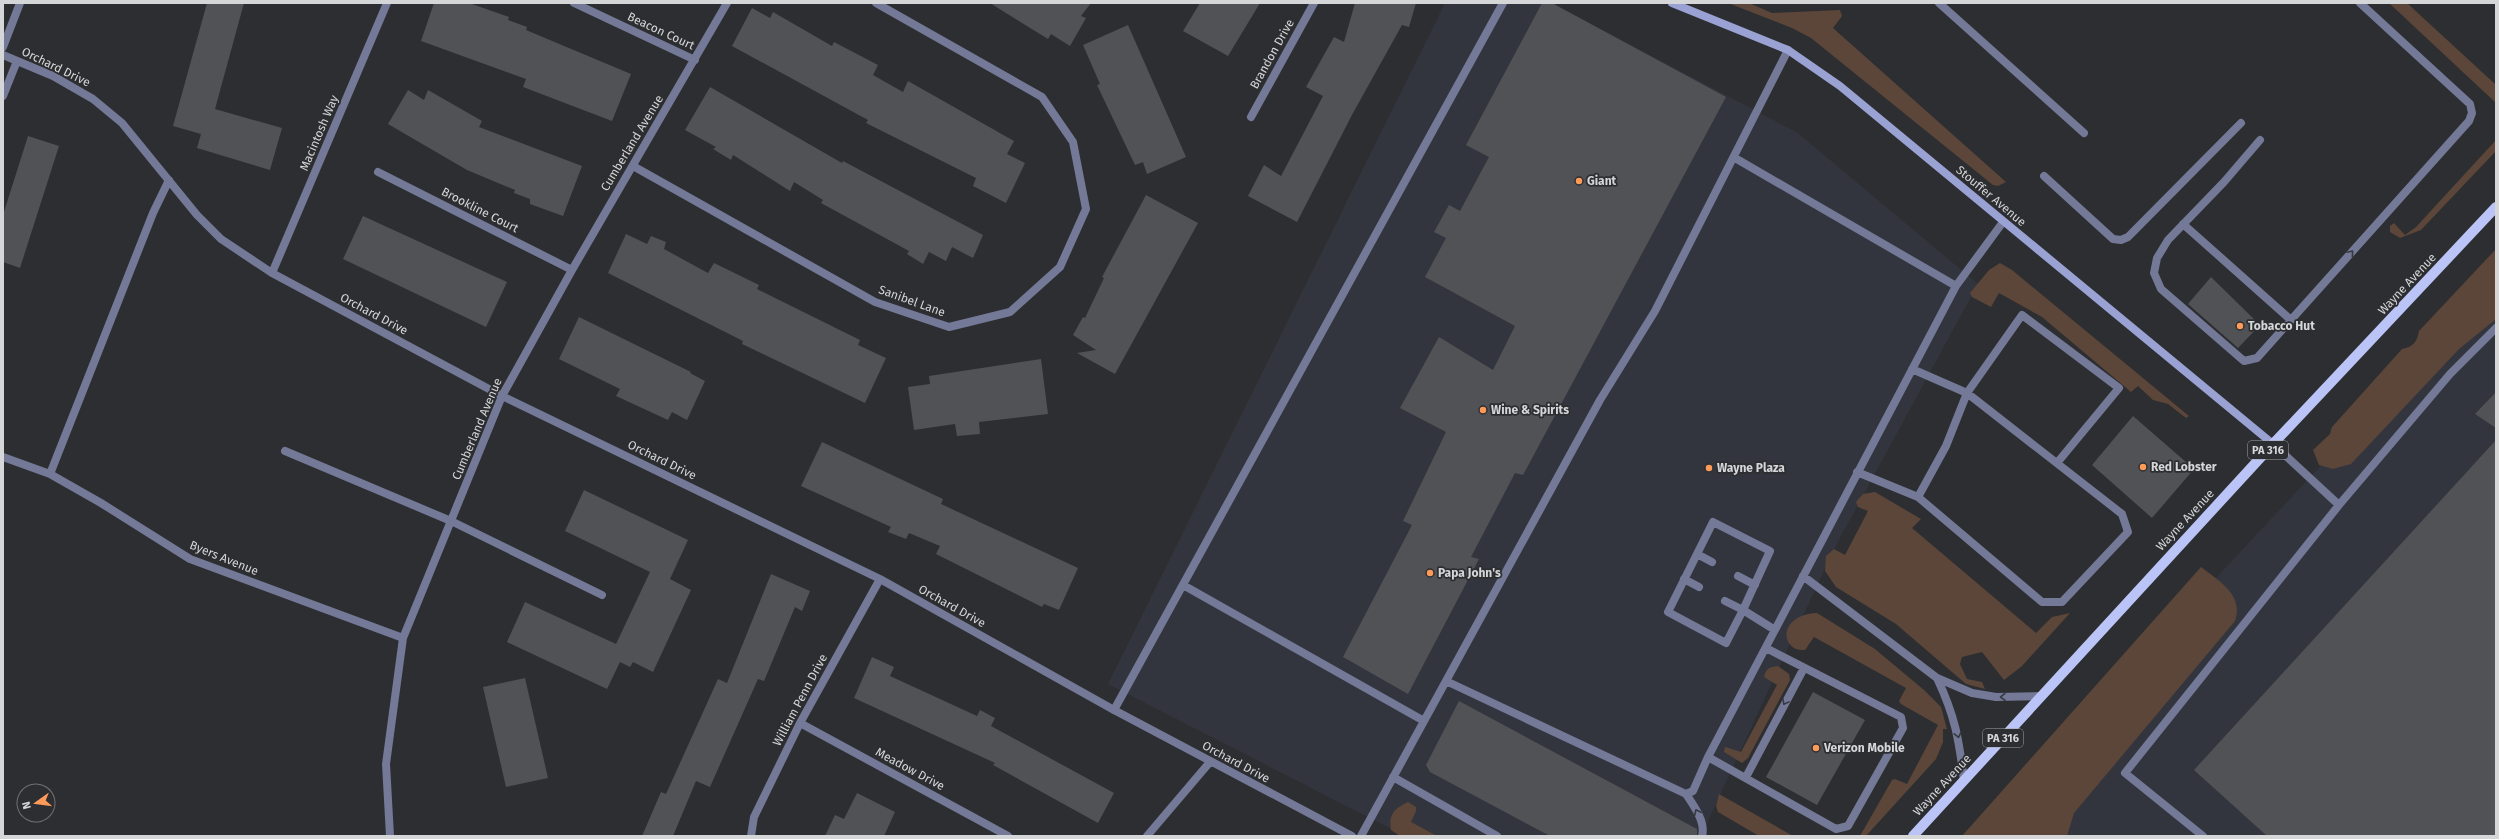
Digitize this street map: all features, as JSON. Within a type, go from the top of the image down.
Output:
[{"type":"main road","name":"Wayne Avenue","points":[[1913,836],[2273,444],[2496,207]]},
{"type":"street","points":[[3,47],[20,3]]},
{"type":"street","name":"Macintosh Way","points":[[272,273],[387,3]]},
{"type":"street","name":"Beacon Court","points":[[574,3],[695,60]]},
{"type":"street","name":"Cumberland Avenue","points":[[390,836],[386,764],[403,638],[502,396],[572,270],[727,3]]},
{"type":"street","name":"Sanibel Lane","points":[[633,166],[875,302],[949,327],[1010,312],[1060,267],[1086,209],[1073,142],[1042,97],[876,3]]},
{"type":"street","name":"Brandon Drive","points":[[1251,117],[1314,3]]},
{"type":"street","points":[[1114,710],[1503,3]]},
{"type":"street","name":"Stouffer Avenue","points":[[1672,3],[1788,50],[1840,86],[2273,444]]},
{"type":"street","points":[[1939,3],[2084,133]]},
{"type":"street","points":[[2260,140],[2224,182],[2164,246],[2157,258],[2154,273],[2161,289],[2234,355],[2244,361],[2257,358],[2368,232],[2469,121],[2472,113],[2470,104],[2360,3]]},
{"type":"street","points":[[1361,836],[1600,400],[1655,311],[1735,158],[1788,50]]},
{"type":"street","name":"Orchard Drive","points":[[3,55],[53,76],[93,99],[122,123],[197,215],[221,239],[272,273],[502,396],[880,579],[1114,710],[1352,836]]},
{"type":"street","points":[[3,96],[17,61]]},
{"type":"street","points":[[2044,176],[2114,239],[2121,240],[2128,237],[2241,123]]},
{"type":"street","points":[[1735,158],[1956,286]]},
{"type":"street","name":"Brookline Court","points":[[378,172],[572,270]]},
{"type":"street","points":[[50,474],[150,220],[169,180]]},
{"type":"street","points":[[1686,794],[1693,791],[1708,757],[1956,286],[2003,222]]},
{"type":"street","points":[[2183,224],[2291,320]]},
{"type":"street","points":[[1918,497],[1946,446],[1967,393],[2022,315],[2119,388],[2057,463]]},
{"type":"street","points":[[2203,836],[2125,773],[2340,505],[2450,374],[2496,328]]},
{"type":"street","points":[[1857,472],[1918,497],[2042,602],[2062,602],[2128,532],[2122,514],[1967,393],[1912,369]]},
{"type":"street","points":[[2273,444],[2340,505]]},
{"type":"street","points":[[285,451],[451,521],[602,595]]},
{"type":"street","name":"Byers Avenue","points":[[3,457],[50,474],[101,503],[190,559],[403,638]]},
{"type":"street","points":[[1713,522],[1770,551],[1756,585],[1726,643],[1668,612],[1684,579],[1713,522]]},
{"type":"street","points":[[1697,554],[1712,562]]},
{"type":"street","points":[[1738,576],[1756,585]]},
{"type":"street","points":[[1803,576],[1937,678],[1972,693],[1996,697],[2042,696]]},
{"type":"street","name":"William Penn Drive","points":[[750,836],[754,817],[800,723],[880,579]]},
{"type":"street","points":[[1684,579],[1699,587]]},
{"type":"street","points":[[1183,585],[1424,721]]},
{"type":"street","points":[[1725,601],[1743,610],[1775,630]]},
{"type":"street","points":[[1708,757],[1836,828],[1848,826],[1903,728],[1901,717],[1766,648]]},
{"type":"street","points":[[1746,777],[1804,668]]},
{"type":"street","points":[[1937,678],[1951,708],[1959,740],[1964,781]]},
{"type":"street","points":[[1446,680],[1686,794],[1698,813],[1704,835]]},
{"type":"street","name":"Meadow Drive","points":[[800,723],[1008,836]]},
{"type":"street","points":[[1147,836],[1210,762]]},
{"type":"street","points":[[1394,777],[1497,836]]},
{"type":"shaded area","points":[[1445,3],[1551,3],[1798,133],[1978,284],[1834,549],[1701,836],[1405,836],[1108,684]]},
{"type":"shaded area","points":[[1728,3],[1749,3],[1772,13],[1840,10],[1842,16],[1833,28],[2006,182],[1998,186],[1993,185],[1811,38],[1792,28]]},
{"type":"shaded area","points":[[2389,3],[2407,3],[2496,85],[2496,103]]},
{"type":"shaded area","points":[[2496,140],[2496,151],[2421,230],[2400,238],[2390,232],[2390,226],[2394,223],[2405,235],[2416,227]]},
{"type":"shaded area","points":[[2496,249],[2496,319],[2459,349],[2351,464],[2333,469],[2319,465],[2313,450],[2330,434],[2332,427],[2402,349],[2409,347],[2414,343],[2419,331]]},
{"type":"shaded area","points":[[2000,263],[2012,270],[2189,416],[2186,418],[2168,404],[2153,400],[2138,386],[2131,392],[2042,317],[1999,293],[1991,307],[1972,297],[1970,293],[1989,270]]},
{"type":"shaded area","points":[[2496,278],[2496,836],[1975,836]]},
{"type":"shaded area","points":[[1875,492],[1921,519],[1912,528],[2036,633],[2052,617],[2070,613],[2022,666],[2004,680],[1982,652],[1962,657],[1960,664],[1967,679],[1982,682],[1985,689],[1966,684],[1896,624],[1836,587],[1825,571],[1826,556],[1834,549],[1845,555],[1868,511],[1858,507],[1856,502],[1863,494]]},
{"type":"shaded area","points":[[2201,567],[2222,583],[2233,596],[2237,612],[2235,621],[2074,813],[2067,836],[1962,836]]},
{"type":"shaded area","points":[[1817,613],[1875,649],[1924,690],[1941,707],[1947,729],[1943,729],[1943,742],[1936,759],[1866,836],[1860,836],[1892,780],[1895,779],[1907,784],[1938,725],[1901,704],[1899,701],[1906,688],[1814,637],[1805,650],[1797,649],[1791,645],[1787,640],[1789,626],[1795,620],[1804,615]]},
{"type":"shaded area","points":[[1778,666],[1789,674],[1790,680],[1748,758],[1742,763],[1724,752],[1725,747],[1741,752],[1777,685],[1764,677],[1765,674],[1769,668]]},
{"type":"shaded area","points":[[1719,794],[1793,836],[1759,836],[1718,812],[1716,806]]},
{"type":"shaded area","points":[[1408,802],[1416,807],[1416,811],[1411,822],[1437,836],[1400,836],[1391,830],[1390,824],[1394,812],[1396,809]]},
{"type":"building","points":[[207,3],[244,3],[215,109],[282,128],[270,170],[197,148],[201,134],[173,126]]},
{"type":"building","points":[[434,3],[469,3],[509,17],[508,20],[527,27],[526,30],[631,74],[612,121],[523,87],[526,79],[421,41]]},
{"type":"building","points":[[990,3],[1091,3],[1081,16],[1086,18],[1070,46],[1051,34],[1048,39]]},
{"type":"building","points":[[1200,3],[1260,3],[1228,56],[1183,31]]},
{"type":"building","points":[[1355,3],[1416,3],[1409,27],[1402,25],[1353,113],[1297,222],[1248,196],[1264,165],[1281,176],[1323,96],[1306,87],[1334,37],[1344,42]]},
{"type":"building","name":"Giant","points":[[1542,3],[1552,3],[1726,97],[1523,475],[1515,473],[1471,557],[1479,559],[1408,694],[1343,657],[1412,525],[1403,521],[1446,432],[1400,408],[1439,337],[1493,370],[1515,326],[1425,277],[1446,238],[1434,232],[1449,205],[1460,211],[1489,157],[1466,145]]},
{"type":"building","points":[[752,8],[770,18],[773,12],[832,46],[834,42],[878,65],[873,75],[903,92],[908,81],[1014,141],[1007,154],[1025,163],[1006,203],[973,186],[976,178],[866,123],[868,120],[732,46]]},
{"type":"building","points":[[1128,25],[1186,157],[1147,174],[1143,162],[1135,165],[1097,85],[1100,84],[1083,45]]},
{"type":"building","points":[[710,87],[842,163],[843,161],[983,235],[973,258],[952,247],[946,261],[929,252],[923,264],[907,254],[909,251],[821,203],[823,200],[794,182],[790,191],[733,155],[731,160],[713,149],[716,147],[685,130]]},
{"type":"building","points":[[408,90],[424,100],[428,90],[482,121],[479,127],[582,166],[563,216],[530,204],[530,199],[514,193],[515,190],[467,170],[388,124]]},
{"type":"building","points":[[28,136],[59,146],[20,268],[3,262],[3,215]]},
{"type":"building","points":[[1146,195],[1198,223],[1115,374],[1077,353],[1096,350],[1073,335],[1083,317],[1085,318],[1104,278],[1102,277]]},
{"type":"building","points":[[363,216],[507,282],[486,327],[343,259]]},
{"type":"building","points":[[626,234],[647,244],[651,236],[666,242],[664,249],[708,273],[714,263],[759,285],[757,289],[860,340],[858,345],[886,358],[865,403],[742,344],[743,341],[608,273]]},
{"type":"building","points":[[2211,277],[2260,325],[2238,348],[2188,304]]},
{"type":"building","points":[[579,317],[691,372],[690,373],[705,381],[687,420],[672,412],[668,420],[616,396],[620,389],[559,359]]},
{"type":"building","points":[[1041,359],[1048,414],[979,422],[980,434],[957,436],[955,424],[914,430],[908,387],[930,384],[929,376]]},
{"type":"building","points":[[2496,392],[2496,428],[2475,414]]},
{"type":"building","name":"Red Lobster","points":[[2133,416],[2194,469],[2152,518],[2092,465]]},
{"type":"building","points":[[2496,440],[2496,836],[2267,836],[2194,770]]},
{"type":"building","points":[[822,442],[943,499],[941,504],[1078,568],[1059,610],[1044,604],[1042,607],[936,554],[940,546],[909,533],[906,539],[888,532],[891,527],[801,486]]},
{"type":"building","points":[[584,490],[688,540],[670,579],[691,590],[653,672],[633,662],[630,667],[620,662],[607,689],[507,642],[525,602],[616,644],[650,572],[565,531]]},
{"type":"building","points":[[771,574],[810,591],[802,611],[795,607],[764,681],[758,679],[710,787],[696,781],[673,836],[642,836],[661,792],[666,794],[718,679],[727,683]]},
{"type":"building","points":[[872,657],[894,667],[890,676],[977,716],[980,710],[995,718],[991,726],[1114,793],[1098,823],[993,765],[995,763],[854,698]]},
{"type":"building","points":[[525,678],[548,778],[506,787],[483,687]]},
{"type":"building","name":"Verizon Mobile","points":[[1813,692],[1865,720],[1817,805],[1766,777]]},
{"type":"building","points":[[1459,701],[1697,829],[1697,836],[1550,836],[1430,772],[1426,765]]},
{"type":"building","points":[[857,793],[895,812],[884,836],[825,836],[835,815],[844,819]]},
{"type":"place","name":"Giant","points":[[1579,181]]},
{"type":"place","name":"Tobacco Hut","points":[[2240,326]]},
{"type":"place","name":"Wine & Spirits","points":[[1483,410]]},
{"type":"place","name":"Red Lobster","points":[[2143,467]]},
{"type":"place","name":"Wayne Plaza","points":[[1709,468]]},
{"type":"place","name":"Papa John's","points":[[1430,573]]},
{"type":"place","name":"Verizon Mobile","points":[[1816,748]]}]
